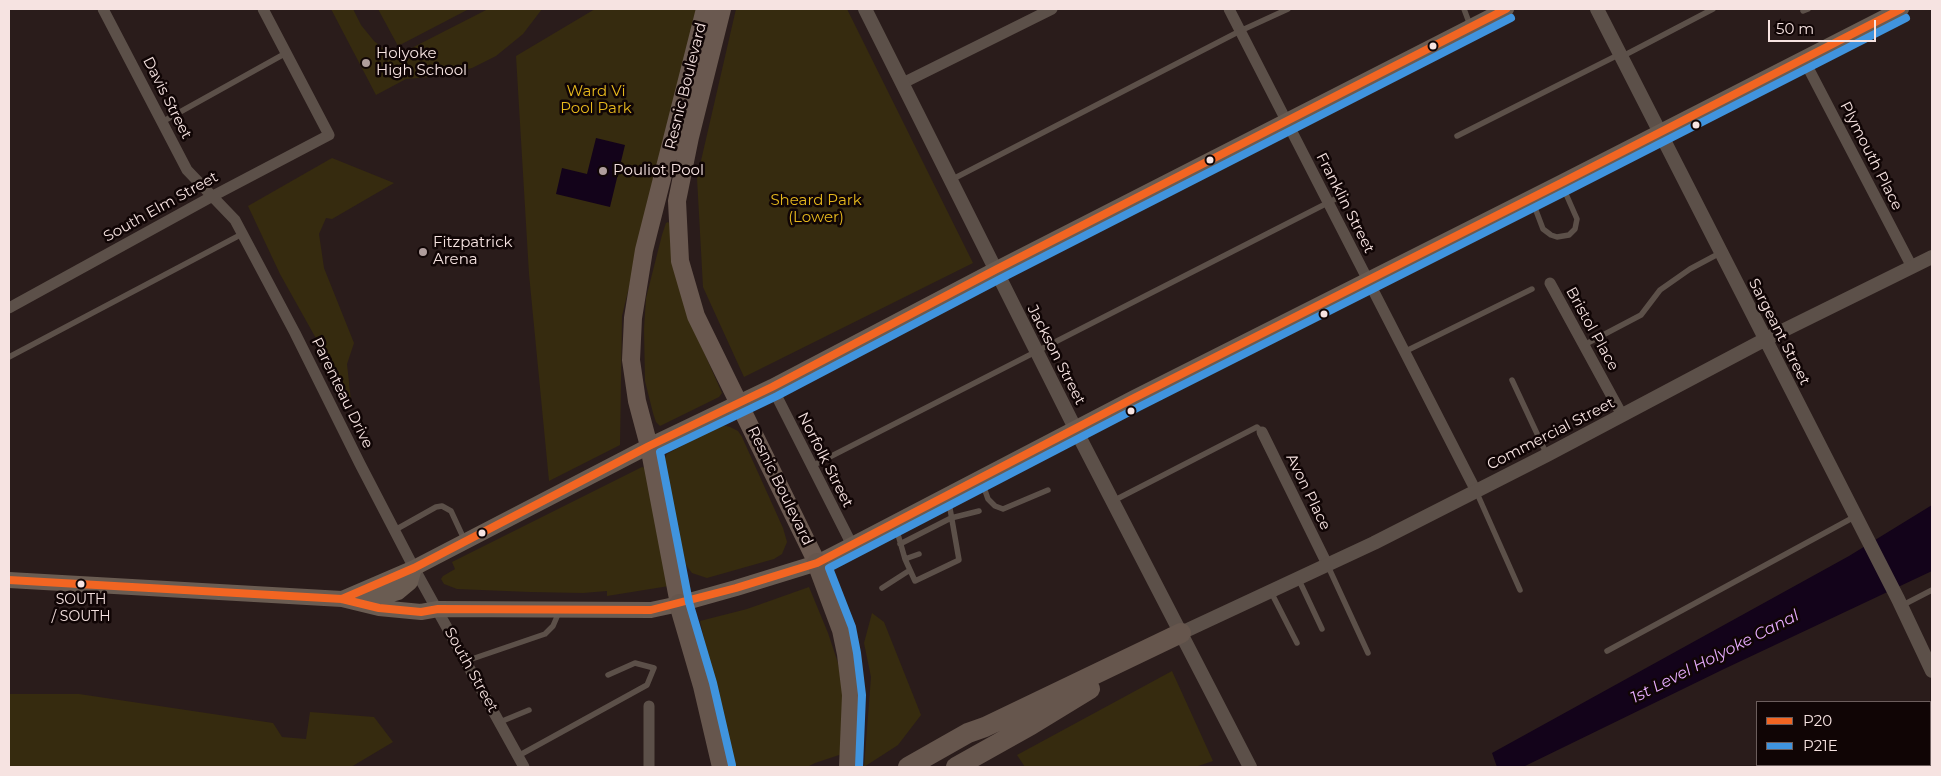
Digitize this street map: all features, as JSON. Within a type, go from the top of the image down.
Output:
[{"type":"highway","points":[[817,562],[842,630],[847,654],[852,695],[849,767]]},
{"type":"highway","points":[[679,604],[703,686],[722,767]]},
{"type":"highway","points":[[908,767],[968,733],[985,727],[1181,633]]},
{"type":"highway","points":[[956,767],[1031,725],[1181,633]]},
{"type":"highway","points":[[708,767],[714,736]]},
{"type":"main road","name":"Resnic Boulevard","points":[[679,604],[649,446],[637,401],[631,360],[633,318],[644,250],[705,9]]},
{"type":"main road","name":"Resnic Boulevard","points":[[722,9],[690,137],[677,201],[680,261],[696,316],[817,562]]},
{"type":"main road","points":[[9,580],[342,599],[374,599],[398,592],[410,582],[414,568],[465,541],[649,446],[772,387],[1506,9]]},
{"type":"main road","points":[[342,599],[379,608],[421,612],[438,609],[651,610],[679,604],[817,562],[948,497],[1142,393],[1660,133],[1894,10]]},
{"type":"street","name":"Davis Street","points":[[103,9],[187,170],[211,196]]},
{"type":"street","points":[[263,9],[286,53]]},
{"type":"street","name":"Jackson Street","points":[[865,9],[1075,429],[1250,767]]},
{"type":"street","points":[[903,83],[1052,9]]},
{"type":"street","name":"Franklin Street","points":[[1229,9],[1476,491]]},
{"type":"street","name":"Sargeant Street","points":[[1596,9],[1764,340],[1856,516],[1932,671]]},
{"type":"street","name":"South Elm Street","points":[[9,308],[211,196],[330,135],[286,53]]},
{"type":"street","name":"Plymouth Place","points":[[1804,58],[1912,267]]},
{"type":"street","name":"Parenteau Drive","points":[[211,196],[235,220],[295,333],[394,530],[438,609]]},
{"type":"street","name":"Commercial Street","points":[[1181,633],[1374,543],[1547,455],[1764,340],[1932,257]]},
{"type":"street","name":"Bristol Place","points":[[1550,283],[1622,415]]},
{"type":"street","name":"Norfolk Street","points":[[772,387],[852,546]]},
{"type":"street","name":"Avon Place","points":[[1262,432],[1328,564]]},
{"type":"street","name":"South Street","points":[[438,609],[524,767]]},
{"type":"street","points":[[649,706],[649,767]]},
{"type":"lane","points":[[951,180],[1240,31],[1288,9]]},
{"type":"lane","points":[[1464,9],[1471,27]]},
{"type":"lane","points":[[1456,136],[1713,9]]},
{"type":"lane","points":[[162,122],[286,53]]},
{"type":"lane","points":[[1531,198],[1543,229],[1551,236],[1569,236],[1575,229],[1577,219],[1561,183]]},
{"type":"lane","points":[[812,466],[1347,193]]},
{"type":"lane","points":[[9,357],[242,234]]},
{"type":"lane","points":[[1584,344],[1641,315],[1660,290],[1690,269],[1720,253]]},
{"type":"lane","points":[[1404,352],[1532,289]]},
{"type":"lane","points":[[1512,380],[1547,455]]},
{"type":"lane","points":[[1113,501],[1257,427],[1262,432]]},
{"type":"lane","points":[[981,479],[988,499],[1003,509],[1048,490]]},
{"type":"lane","points":[[1476,491],[1520,590]]},
{"type":"lane","points":[[895,524],[905,559],[915,581],[959,560],[948,497]]},
{"type":"lane","points":[[394,530],[436,507],[442,506],[451,511],[465,541]]},
{"type":"lane","points":[[900,544],[951,518],[979,511]]},
{"type":"lane","points":[[1607,651],[1856,516]]},
{"type":"lane","points":[[948,543],[955,540]]},
{"type":"lane","points":[[905,559],[919,554]]},
{"type":"lane","points":[[1328,564],[1368,653]]},
{"type":"lane","points":[[882,588],[910,570]]},
{"type":"lane","points":[[1298,578],[1322,629]]},
{"type":"lane","points":[[1899,602],[1932,590]]},
{"type":"lane","points":[[1271,592],[1297,643]]},
{"type":"lane","points":[[466,661],[545,634],[553,626],[559,610]]},
{"type":"lane","points":[[518,756],[647,685],[654,668],[635,663],[608,675]]},
{"type":"lane","points":[[500,722],[529,710]]},
{"type":"green space","points":[[331,9],[353,9],[361,25],[374,41],[385,50],[398,55],[488,9],[542,9],[523,34],[496,56],[472,68],[441,76],[406,79],[376,95]]},
{"type":"green space","points":[[378,9],[469,9],[398,46]]},
{"type":"green space","name":"Ward Vi Pool Park","points":[[595,9],[697,9],[622,316],[620,445],[549,481],[529,274],[516,56]]},
{"type":"green space","name":"Sheard Park (Lower)","points":[[736,9],[847,9],[973,263],[744,377],[703,287],[697,178]]},
{"type":"green space","points":[[332,158],[394,183],[332,219],[326,218],[319,234],[324,268],[354,343],[347,364],[351,401],[280,274],[248,206]]},
{"type":"green space","points":[[668,222],[695,332],[722,393],[719,397],[660,426],[656,422],[653,413],[645,381],[644,329],[646,298],[662,235]]},
{"type":"green space","points":[[722,425],[738,431],[742,437],[783,528],[787,542],[782,554],[774,559],[707,578],[692,573],[686,565],[664,470],[664,460],[667,454]]},
{"type":"green space","points":[[642,467],[645,468],[669,586],[607,596],[607,591],[583,593],[457,589],[444,584],[441,579],[455,569],[452,562]]},
{"type":"green space","points":[[809,587],[838,663],[842,685],[842,754],[807,767],[734,767],[700,621],[747,609]]},
{"type":"green space","points":[[872,613],[884,622],[921,715],[898,745],[864,767],[871,677],[864,643]]},
{"type":"green space","points":[[1172,671],[1213,761],[1195,767],[1025,767],[1017,755]]},
{"type":"green space","points":[[9,694],[79,694],[273,723],[282,737],[306,739],[310,712],[374,717],[393,742],[351,767],[9,767]]},
{"type":"water","name":"Pouliot Pool","points":[[596,138],[625,145],[610,207],[556,194],[562,168],[587,174]]},
{"type":"water","name":"1st Level Holyoke Canal","points":[[1932,505],[1932,571],[1724,669],[1523,767],[1497,767],[1492,753],[1849,556]]},
{"type":"transit line","name":"P20","points":[[342,599],[414,568],[649,446],[772,387],[995,270],[1506,9]]},
{"type":"transit line","name":"P20","points":[[9,580],[342,599],[379,608],[421,612],[438,609],[651,610],[736,588],[817,563],[1134,398],[1901,9]]},
{"type":"transit line","name":"P21E","points":[[732,765],[713,683],[689,602],[660,452],[777,396],[1000,279],[1511,18]]},
{"type":"transit line","name":"P21E","points":[[859,767],[862,695],[857,653],[852,627],[829,568],[1139,407],[1906,18]]},
{"type":"place","name":"Holyoke High School","points":[[366,63]]},
{"type":"place","name":"Pouliot Pool","points":[[603,171]]},
{"type":"place","name":"Fitzpatrick Arena","points":[[423,252]]},
{"type":"place","name":"SOUTH / SOUTH","points":[[81,584]]}]
